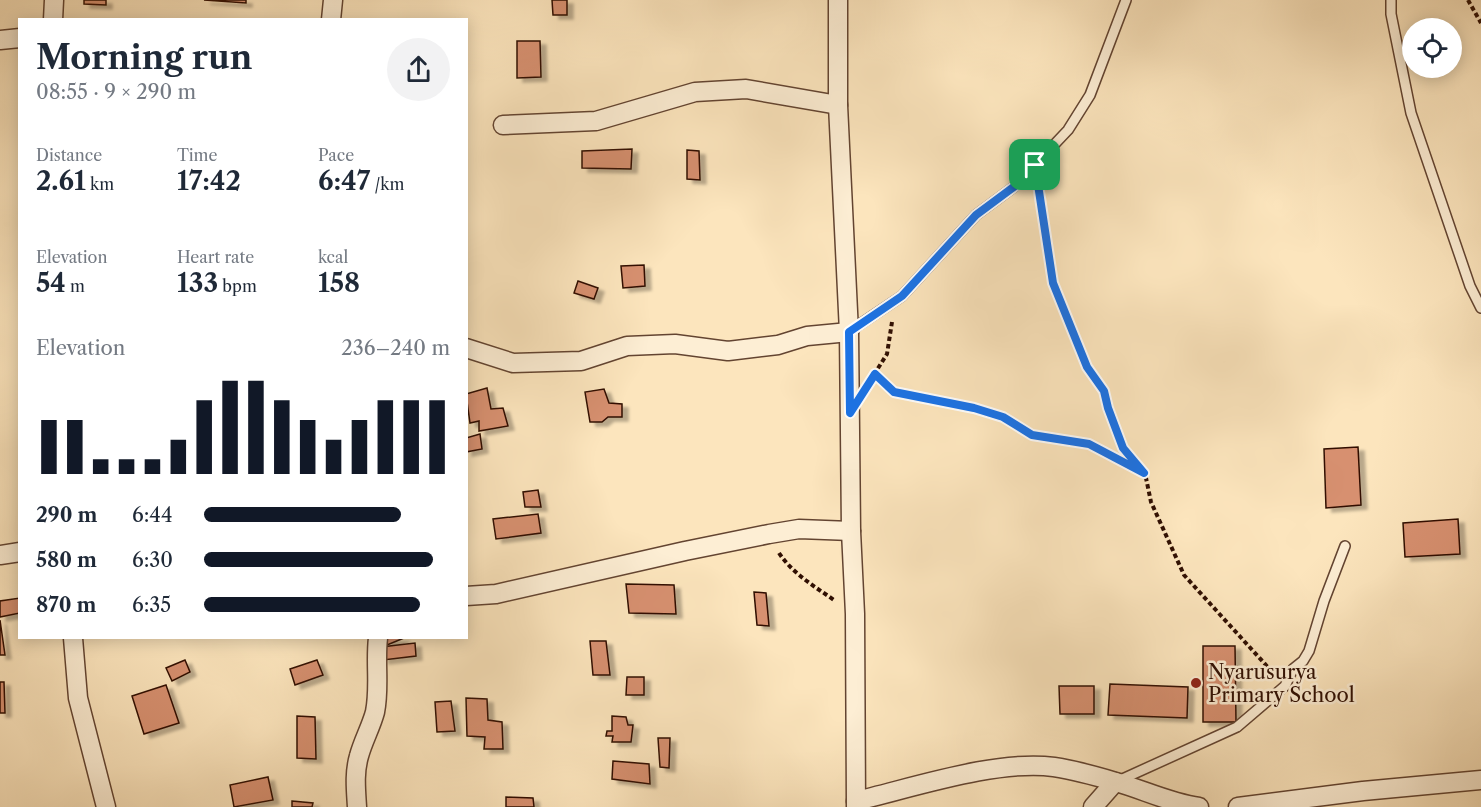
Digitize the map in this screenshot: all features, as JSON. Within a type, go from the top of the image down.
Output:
[{"type":"street","points":[[53,18],[54,0]]},
{"type":"street","points":[[331,18],[333,0]]},
{"type":"street","points":[[838,0],[838,105],[849,332],[851,531],[855,614],[856,804],[977,772],[1028,765],[1054,767],[1115,782],[1180,804],[1199,807]]},
{"type":"street","points":[[0,40],[18,38]]},
{"type":"street","points":[[503,125],[596,121],[695,92],[746,89],[838,105]]},
{"type":"street","points":[[468,349],[513,363],[581,361],[627,346],[675,344],[728,351],[778,345],[807,336],[849,332]]},
{"type":"street","points":[[468,596],[496,594],[769,534],[799,529],[851,531]]},
{"type":"street","points":[[0,555],[18,552]]},
{"type":"street","points":[[73,639],[78,698],[106,807]]},
{"type":"street","points":[[357,807],[355,776],[377,697],[375,658],[378,639]]},
{"type":"street","points":[[1239,807],[1363,791],[1481,780]]},
{"type":"street","points":[[1093,807],[1115,782]]},
{"type":"lane","points":[[849,332],[902,296],[976,215],[1015,186],[1068,130],[1090,95],[1126,0]]},
{"type":"lane","points":[[1391,0],[1391,14],[1411,113],[1470,286],[1481,308]]},
{"type":"lane","points":[[1115,782],[1237,727],[1285,686],[1293,669],[1304,661],[1309,651],[1324,601],[1345,546]]},
{"type":"path","points":[[1468,0],[1481,23]]},
{"type":"path","points":[[1035,165],[1053,283],[1087,367],[1104,391],[1123,448],[1144,473],[1151,502],[1184,575],[1285,686]]},
{"type":"path","points":[[869,384],[887,354],[889,332],[902,296]]},
{"type":"path","points":[[875,374],[894,392],[984,411],[1003,417],[1032,435],[1089,444],[1144,473]]},
{"type":"path","points":[[777,550],[788,566],[800,577],[855,614]]},
{"type":"building","points":[[84,0],[106,0],[106,5],[84,4]]},
{"type":"building","points":[[204,0],[246,0],[246,3]]},
{"type":"building","points":[[552,0],[567,0],[567,15],[553,15]]},
{"type":"building","points":[[517,41],[540,41],[541,77],[517,78]]},
{"type":"building","points":[[632,149],[631,169],[582,168],[582,151]]},
{"type":"building","points":[[687,150],[699,151],[700,180],[687,179]]},
{"type":"building","points":[[644,265],[645,286],[623,288],[621,266]]},
{"type":"building","points":[[578,281],[598,288],[594,299],[574,293]]},
{"type":"building","points":[[487,388],[491,409],[503,408],[508,426],[479,431],[479,421],[470,423],[468,393]]},
{"type":"building","points":[[604,389],[609,403],[622,404],[622,417],[608,417],[602,422],[590,422],[585,392]]},
{"type":"building","points":[[480,434],[482,449],[468,452],[468,437]]},
{"type":"building","points":[[1358,447],[1361,505],[1326,508],[1324,449]]},
{"type":"building","points":[[538,490],[541,507],[525,507],[523,492]]},
{"type":"building","points":[[538,514],[541,533],[496,539],[493,519]]},
{"type":"building","points":[[1458,519],[1460,554],[1405,557],[1403,523]]},
{"type":"building","points":[[626,584],[674,585],[676,614],[629,613]]},
{"type":"building","points":[[754,592],[766,593],[769,626],[757,625]]},
{"type":"building","points":[[18,598],[18,613],[0,617],[0,601]]},
{"type":"building","points":[[0,620],[5,655],[0,655]]},
{"type":"building","points":[[384,639],[402,639],[387,645]]},
{"type":"building","points":[[590,641],[606,641],[610,675],[593,675]]},
{"type":"building","points":[[415,643],[416,656],[383,660],[381,647]]},
{"type":"building","points":[[1203,646],[1235,646],[1236,722],[1203,722]]},
{"type":"building","points":[[185,660],[190,672],[172,681],[166,668]]},
{"type":"building","points":[[317,660],[323,675],[295,685],[290,669]]},
{"type":"building","points":[[627,677],[644,677],[644,695],[626,695]]},
{"type":"building","points":[[0,682],[4,682],[5,713],[0,713]]},
{"type":"building","points":[[1110,684],[1188,687],[1187,718],[1108,715]]},
{"type":"building","points":[[166,685],[179,723],[144,734],[132,696]]},
{"type":"building","points":[[1059,686],[1094,686],[1094,714],[1060,714]]},
{"type":"building","points":[[466,698],[487,699],[488,720],[502,722],[503,749],[484,749],[485,737],[467,736]]},
{"type":"building","points":[[451,701],[455,731],[437,732],[435,702]]},
{"type":"building","points":[[297,716],[315,717],[316,759],[297,758]]},
{"type":"building","points":[[612,716],[626,717],[628,725],[633,725],[631,742],[612,742],[613,736],[606,736],[607,731],[612,731]]},
{"type":"building","points":[[658,738],[670,738],[669,768],[660,767]]},
{"type":"building","points":[[613,761],[649,764],[650,784],[612,779]]},
{"type":"building","points":[[268,777],[273,800],[234,807],[230,785]]},
{"type":"building","points":[[506,797],[533,798],[534,807],[506,807]]},
{"type":"building","points":[[292,801],[313,803],[312,807],[292,807]]},
{"type":"place","name":"Nyarusurya Primary School","points":[[1196,683]]},
{"type":"route","points":[[1035,165],[1053,283],[1087,367],[1104,391],[1123,448],[1144,473],[1089,444],[1032,435],[1003,417],[974,408],[894,392],[875,374],[850,413],[849,332],[902,296],[976,215],[1015,186],[1035,165]]}]
